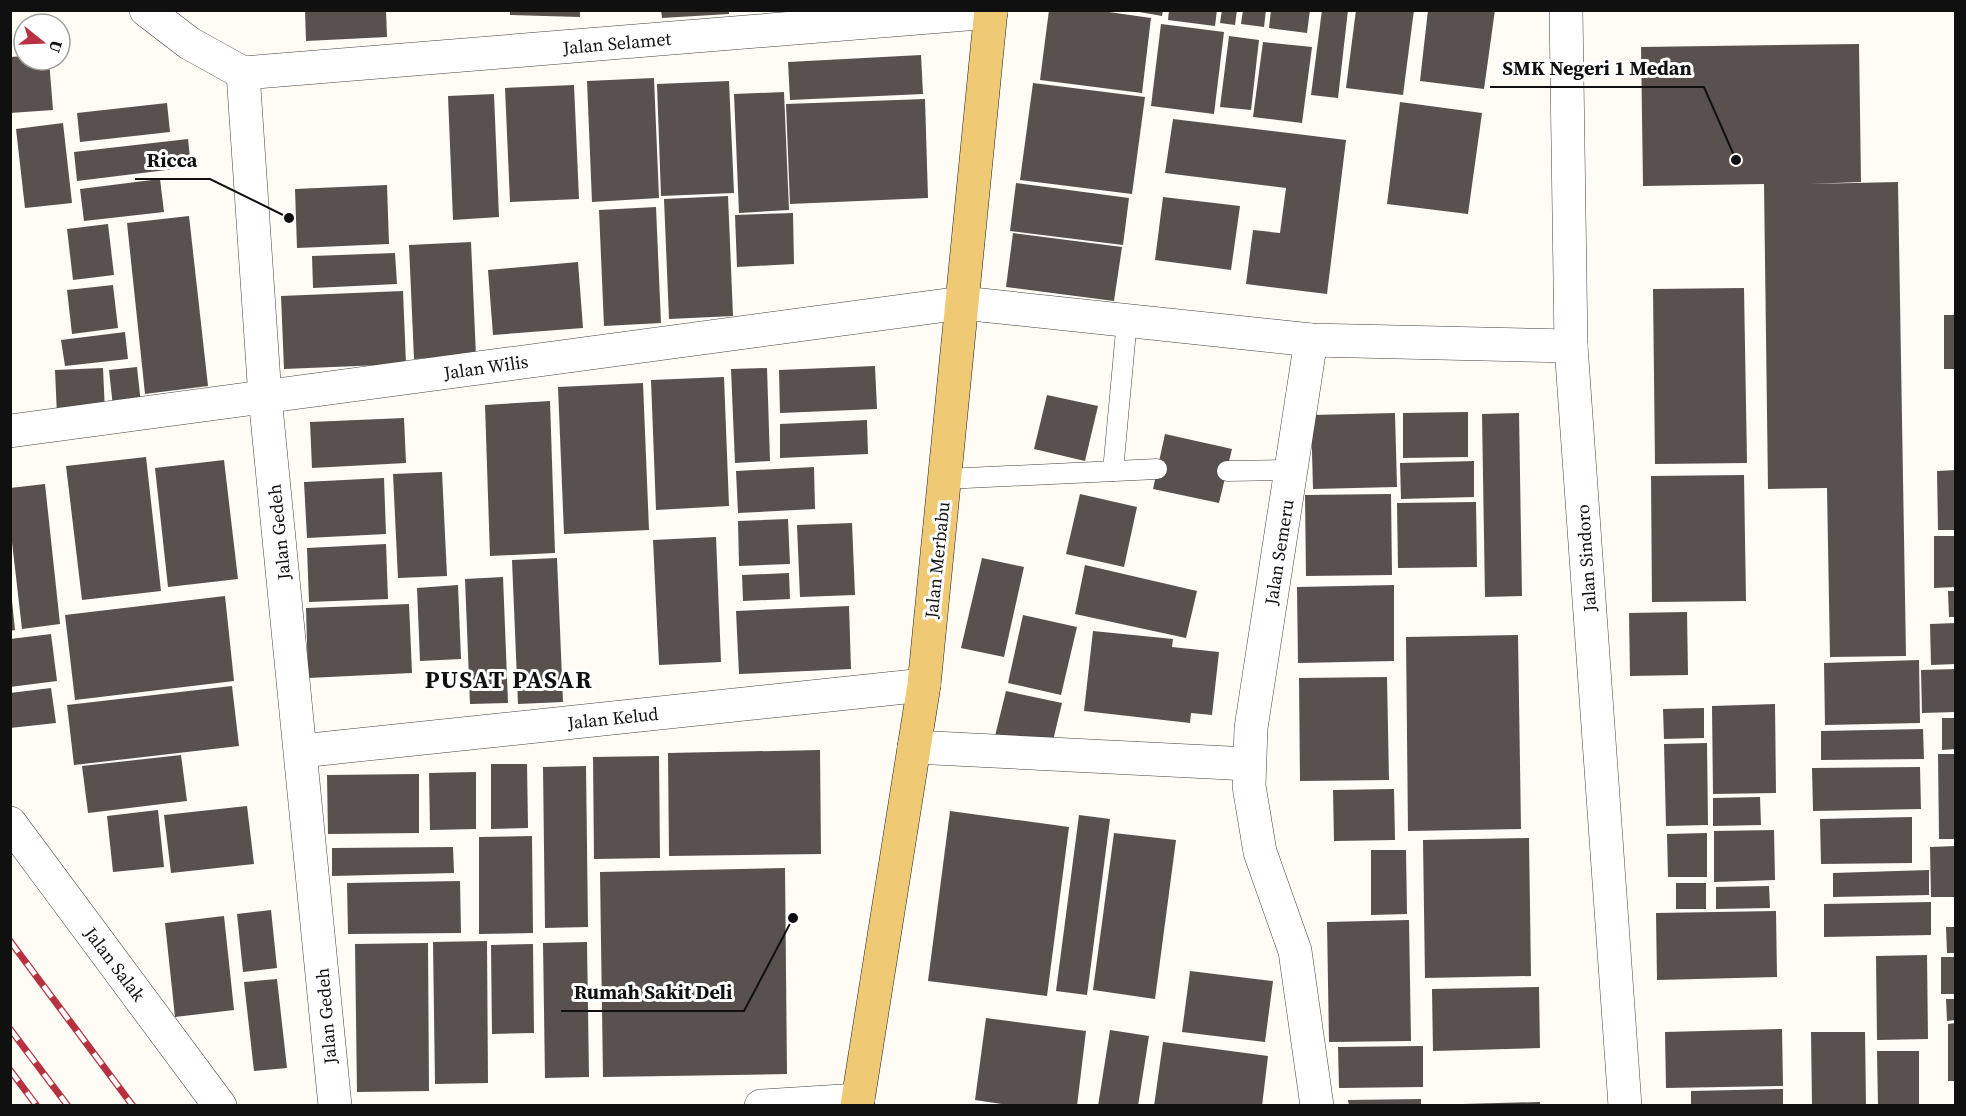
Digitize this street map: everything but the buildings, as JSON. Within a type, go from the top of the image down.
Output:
[{"type":"main road","name":"Jalan Merbabu","points":[[857,1103],[924,685],[991,11]]},
{"type":"street","points":[[146,10],[189,43],[243,73]]},
{"type":"street","name":"Jalan Sindoro","points":[[1566,10],[1571,346],[1625,1106]]},
{"type":"street","name":"Jalan Selamet","points":[[243,73],[991,11]]},
{"type":"street","name":"Jalan Gedeh","points":[[243,73],[265,398],[335,1106]]},
{"type":"street","name":"Jalan Wilis","points":[[10,431],[962,303],[1311,340],[1571,346]]},
{"type":"street","name":"Jalan Semeru","points":[[1311,340],[1251,728],[1249,786],[1260,852],[1295,951],[1317,1106]]},
{"type":"street","name":"Jalan Kelud","points":[[301,751],[924,685]]},
{"type":"street","points":[[914,747],[1249,764]]},
{"type":"street","name":"Jalan Salak","points":[[10,823],[220,1106]]},
{"type":"street","points":[[761,1106],[857,1103]]},
{"type":"lane","points":[[1113,471],[1128,320]]},
{"type":"lane","points":[[945,479],[1157,469]]},
{"type":"lane","points":[[1227,471],[1292,470]]},
{"type":"railway","points":[[10,941],[133,1106]]},
{"type":"railway","points":[[10,1029],[68,1106]]},
{"type":"railway","points":[[10,1070],[37,1106]]},
{"type":"place","name":"SMK Negeri 1 Medan","points":[[1736,160]]},
{"type":"place","name":"Ricca","points":[[289,218]]},
{"type":"place","name":"Rumah Sakit Deli","points":[[793,918]]},
{"type":"district","name":"PUSAT PASAR","points":[[509,679]]}]
